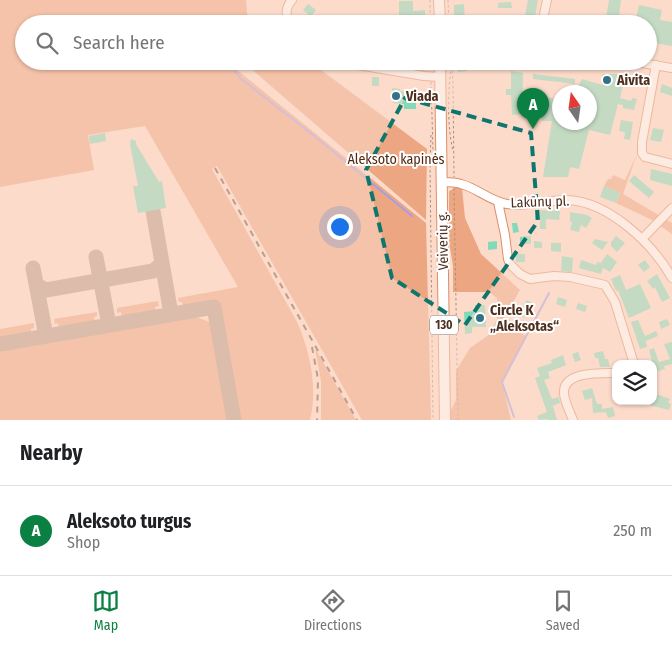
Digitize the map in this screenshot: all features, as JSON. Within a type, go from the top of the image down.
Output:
[{"type":"main road","points":[[439,0],[440,15]]},
{"type":"main road","name":"Veiverių g.","points":[[437,70],[435,77],[442,182],[445,420]]},
{"type":"street","points":[[287,15],[286,12],[292,0]]},
{"type":"street","points":[[544,15],[547,0]]},
{"type":"street","points":[[657,66],[672,68]]},
{"type":"street","points":[[391,70],[435,77]]},
{"type":"street","points":[[655,70],[642,142],[642,153],[644,157],[672,164]]},
{"type":"street","name":"Lakūnų pl.","points":[[442,182],[454,182],[465,185],[498,202],[512,205],[551,201],[582,202],[605,212],[627,226],[656,255],[672,278]]},
{"type":"street","points":[[498,202],[510,264],[520,274],[530,279],[554,276],[570,277],[605,285],[615,302],[633,360]]},
{"type":"street","points":[[642,239],[672,208]]},
{"type":"street","points":[[573,420],[564,393],[564,388],[568,381],[581,376],[612,373]]},
{"type":"path","points":[[430,0],[430,15]]},
{"type":"path","points":[[448,0],[449,15]]},
{"type":"path","points":[[433,70],[435,77],[430,165],[433,420]]},
{"type":"path","points":[[450,70],[451,140],[454,154],[458,420]]},
{"type":"highlighted area","points":[[405,98],[531,133],[538,221],[465,325],[392,278],[366,170]]},
{"type":"green space","points":[[0,0],[246,0],[247,15],[15,15],[15,70],[237,70],[426,223],[431,420],[362,420],[217,166],[212,169],[302,333],[309,357],[313,383],[310,420],[239,420],[219,301],[183,306],[178,298],[238,287],[145,126],[88,135],[94,170],[0,187]]},
{"type":"green space","name":"Aleksoto kapinės","points":[[252,70],[321,70],[427,149],[426,220]]},
{"type":"green space","points":[[637,154],[623,194],[672,223],[672,234],[652,220],[616,203],[620,193],[604,186],[613,175],[625,180]]},
{"type":"green space","points":[[457,187],[462,188],[465,218],[481,254],[520,290],[502,322],[526,336],[502,382],[511,420],[451,420],[451,410],[456,400],[456,371],[470,348],[490,334],[497,319],[497,298],[489,292],[453,292],[453,266],[449,242],[449,191]]},
{"type":"green space","points":[[158,301],[159,306],[155,307],[156,311],[122,317],[121,312],[117,313],[117,308]]},
{"type":"green space","points":[[97,312],[97,316],[94,317],[95,322],[59,328],[58,323],[55,324],[54,319]]},
{"type":"green space","points":[[194,316],[212,323],[228,420],[0,420],[0,349]]},
{"type":"green space","points":[[34,323],[31,333],[0,338],[0,329]]},
{"type":"green space","points":[[315,348],[356,420],[321,420],[321,381]]},
{"type":"building","points":[[528,0],[538,0],[535,15],[525,15]]},
{"type":"building","points":[[609,0],[621,0],[619,15],[606,15]]},
{"type":"building","points":[[399,1],[413,1],[413,11],[425,10],[425,15],[399,15]]},
{"type":"building","points":[[511,2],[512,8],[498,8],[498,3]]},
{"type":"building","points":[[308,4],[316,10],[312,15],[309,15],[303,10]]},
{"type":"building","points":[[464,4],[465,15],[454,15],[454,5]]},
{"type":"building","points":[[639,5],[662,10],[660,20],[672,22],[672,46],[657,43],[657,15],[637,15]]},
{"type":"building","points":[[511,71],[523,73],[522,114],[512,115],[511,95],[506,95],[506,89],[511,89]]},
{"type":"building","points":[[533,74],[575,79],[575,84],[533,79]]},
{"type":"building","points":[[602,74],[621,74],[621,85],[623,85],[620,98],[631,101],[632,98],[637,99],[634,110],[623,108],[623,105],[618,104],[610,135],[589,130],[597,130],[597,85],[579,85],[582,79],[602,85]]},
{"type":"building","points":[[372,77],[379,77],[379,86],[372,86]]},
{"type":"building","points":[[662,84],[672,88],[672,96],[660,92]]},
{"type":"building","points":[[392,88],[404,91],[404,98],[416,99],[416,109],[404,109],[404,104],[393,103]]},
{"type":"building","points":[[538,98],[552,98],[552,121],[542,121],[542,109],[538,109]]},
{"type":"building","points":[[621,120],[633,122],[630,140],[624,139],[625,132],[619,131]]},
{"type":"building","points":[[552,121],[552,130],[589,130],[579,169],[570,167],[568,177],[543,177]]},
{"type":"building","points":[[653,128],[664,130],[661,142],[650,140]]},
{"type":"building","points":[[105,133],[106,141],[90,144],[89,136]]},
{"type":"building","points":[[131,139],[136,141],[159,182],[162,181],[166,208],[138,213],[133,186],[138,186],[130,144]]},
{"type":"building","points":[[651,169],[672,174],[672,186],[650,180]]},
{"type":"building","points":[[634,175],[654,192],[649,198],[629,181]]},
{"type":"building","points":[[604,186],[620,193],[616,203],[600,197]]},
{"type":"building","points":[[535,210],[560,211],[559,220],[546,219],[546,229],[540,229],[540,220],[535,220]]},
{"type":"building","points":[[570,212],[587,215],[592,218],[586,228],[581,225],[579,232],[570,230],[572,222],[570,221]]},
{"type":"building","points":[[512,223],[517,223],[519,232],[513,233]]},
{"type":"building","points":[[531,236],[531,244],[520,244],[520,237]]},
{"type":"building","points":[[616,236],[625,243],[617,252],[611,246],[611,242]]},
{"type":"building","points":[[595,239],[608,242],[602,250],[592,243]]},
{"type":"building","points":[[497,241],[497,249],[488,250],[488,242]]},
{"type":"building","points":[[534,241],[542,242],[542,248],[534,248]]},
{"type":"building","points":[[551,243],[561,243],[561,252],[551,251]]},
{"type":"building","points":[[516,254],[525,254],[525,262],[516,262]]},
{"type":"building","points":[[607,254],[617,262],[610,272],[603,268],[601,274],[579,268],[581,260],[596,265],[597,262],[601,263]]},
{"type":"building","points":[[562,256],[573,258],[572,272],[561,271]]},
{"type":"building","points":[[645,260],[650,267],[644,272],[638,265]]},
{"type":"building","points":[[657,274],[670,298],[662,302],[655,287],[653,289],[647,281]]},
{"type":"building","points":[[620,275],[626,290],[640,284],[651,308],[629,318],[618,290],[616,291],[611,279]]},
{"type":"building","points":[[558,297],[567,300],[565,307],[556,304]]},
{"type":"building","points":[[527,300],[534,304],[525,318],[518,314]]},
{"type":"building","points":[[578,303],[587,306],[585,312],[576,309]]},
{"type":"building","points":[[475,305],[485,305],[486,327],[472,327],[472,333],[465,334],[464,312],[475,311]]},
{"type":"building","points":[[667,319],[670,325],[661,329],[659,322]]},
{"type":"building","points":[[638,320],[645,336],[656,331],[658,336],[646,341],[647,347],[640,349],[631,322]]},
{"type":"building","points":[[672,342],[672,364],[664,366],[665,369],[657,371],[657,360],[652,360],[649,350],[654,348],[659,362],[670,359],[664,344]]},
{"type":"building","points":[[603,351],[610,367],[600,367],[598,358],[595,358],[594,353]]},
{"type":"building","points":[[578,352],[581,360],[575,362],[572,354]]},
{"type":"building","points":[[563,355],[566,365],[548,372],[550,378],[544,380],[552,399],[559,398],[560,403],[553,406],[557,420],[539,420],[537,416],[547,412],[535,378],[540,376],[537,368],[552,363],[551,360]]},
{"type":"building","points":[[592,388],[597,404],[602,404],[602,409],[613,407],[615,416],[608,418],[606,412],[593,413],[592,398],[585,400],[582,391]]},
{"type":"building","points":[[657,394],[670,399],[668,403],[671,404],[669,410],[649,405],[657,405]]},
{"type":"waterway","points":[[234,70],[240,78],[412,216]]},
{"type":"waterway","points":[[514,417],[502,382],[549,293]]},
{"type":"taxiway","points":[[153,211],[171,314]]},
{"type":"taxiway","points":[[96,257],[109,325]]},
{"type":"taxiway","points":[[37,285],[46,290],[153,271],[162,264]]},
{"type":"taxiway","points":[[33,268],[46,336]]},
{"type":"taxiway","points":[[0,344],[214,307],[234,420]]},
{"type":"railway","points":[[215,168],[357,420]]},
{"type":"railway","points":[[312,347],[318,379],[317,420]]},
{"type":"place","name":"Aivita","points":[[607,80]]},
{"type":"place","name":"Viada","points":[[396,96]]},
{"type":"place","name":"Aleksoto turgus","points":[[533,129]]},
{"type":"place","name":"Circle K „Aleksotas“","points":[[480,318]]}]
